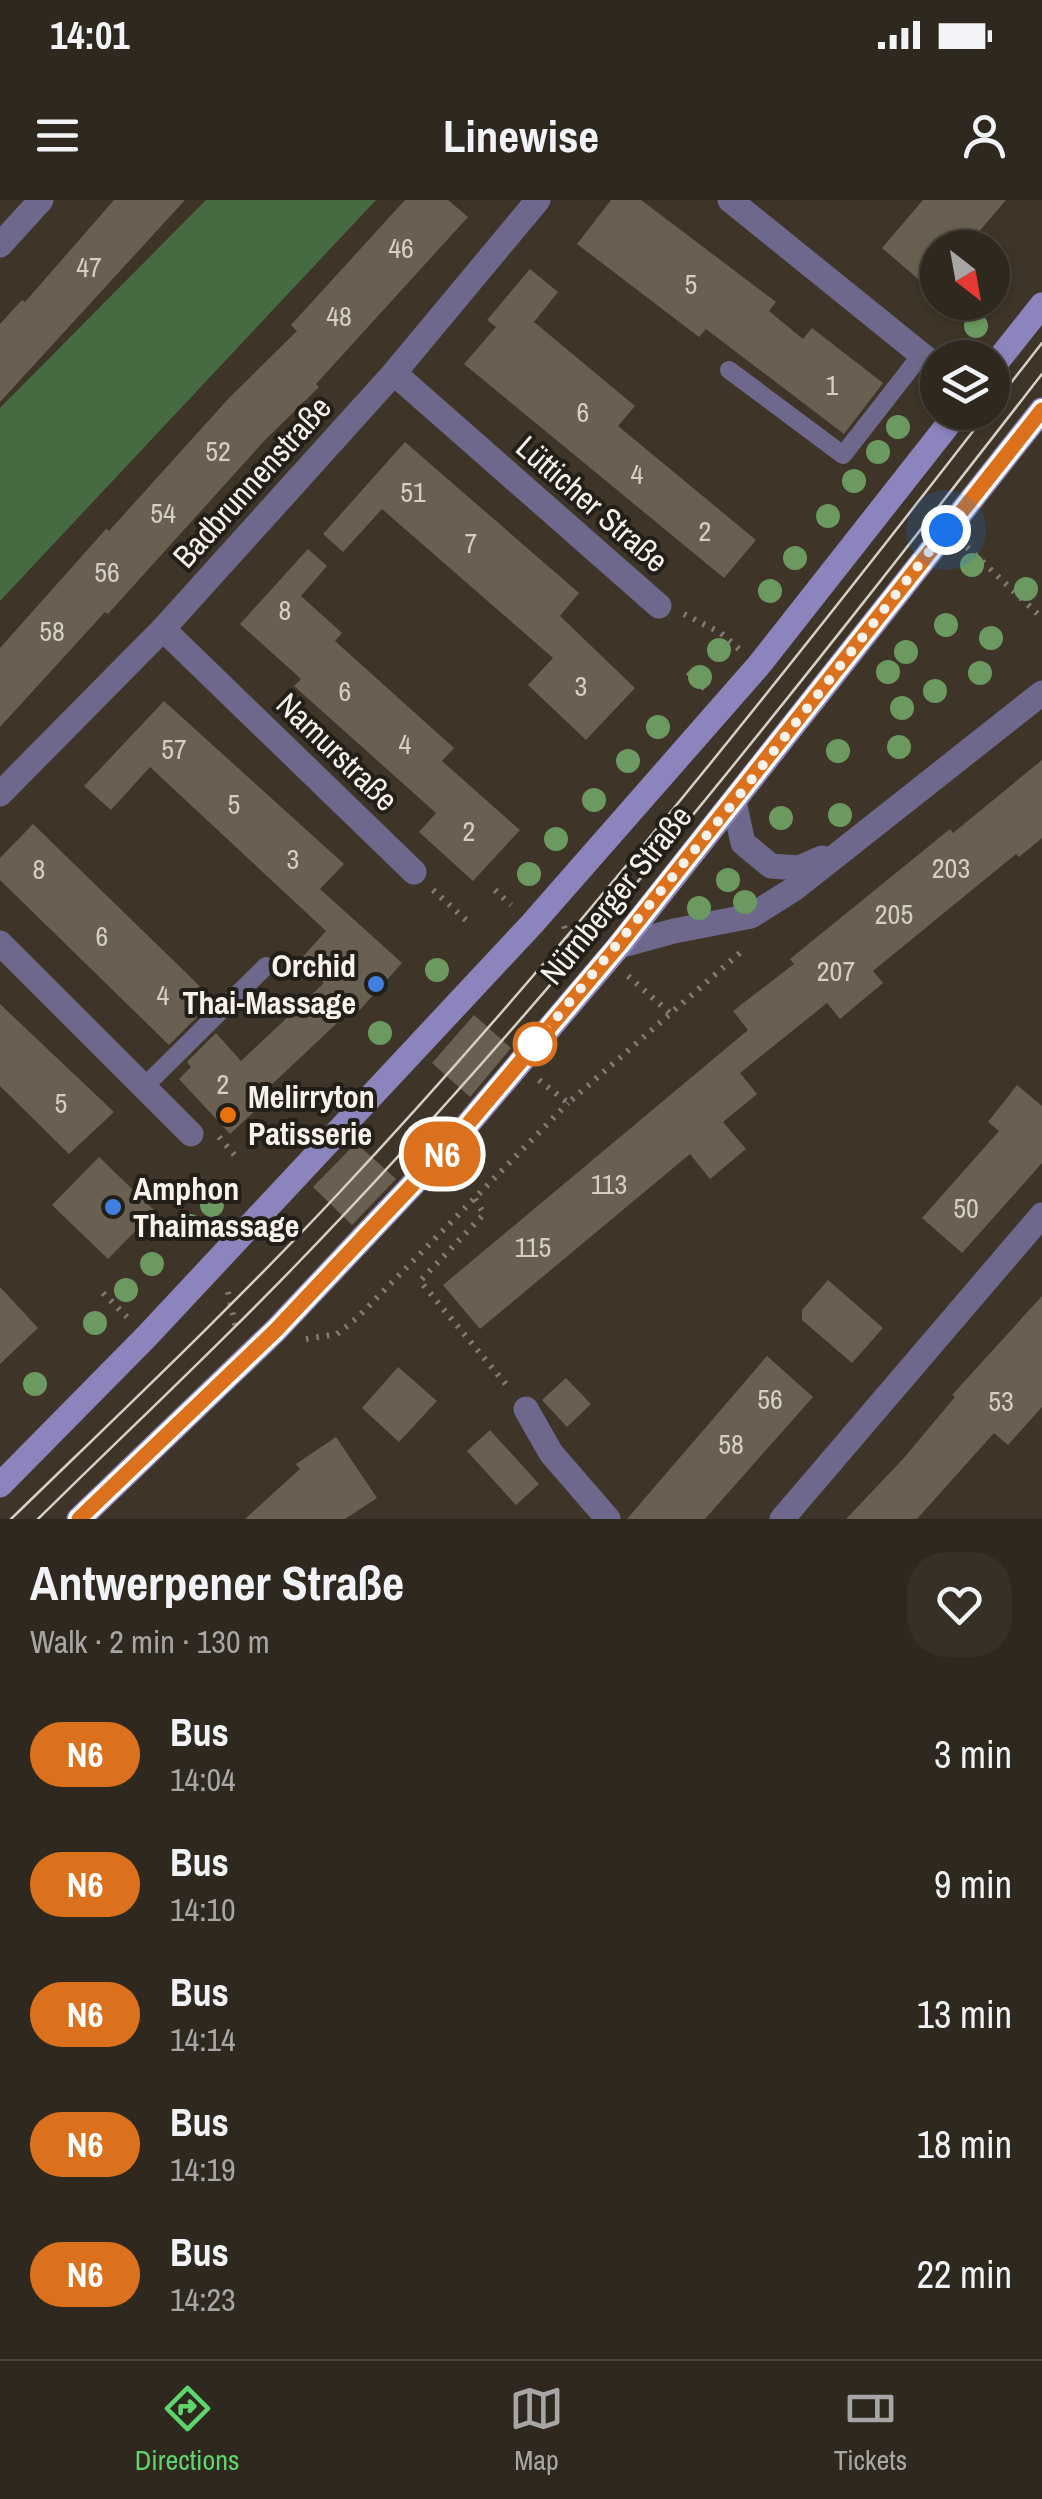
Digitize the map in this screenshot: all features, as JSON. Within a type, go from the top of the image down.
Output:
[{"type":"main road","points":[[1010,345],[1042,305]]},
{"type":"main road","name":"Nürnberger Straße","points":[[79,1519],[276,1330],[451,1144],[734,802],[1042,410]]},
{"type":"main road","name":"Nürnberger Straße","points":[[0,1485],[146,1337],[532,924],[759,665],[944,430]]},
{"type":"street","points":[[0,245],[41,200]]},
{"type":"street","name":"Badbrunnenstraße","points":[[0,794],[163,629],[394,373],[538,200]]},
{"type":"street","points":[[730,200],[920,355]]},
{"type":"street","name":"Lütticher Straße","points":[[394,373],[659,606]]},
{"type":"street","name":"Namurstraße","points":[[163,629],[414,872]]},
{"type":"street","points":[[613,952],[674,931],[751,916],[794,889],[1042,693]]},
{"type":"street","points":[[734,802],[743,843],[772,866],[799,868],[836,853]]},
{"type":"street","points":[[0,943],[191,1134]]},
{"type":"street","points":[[782,1519],[1042,1215]]},
{"type":"street","points":[[526,1409],[551,1453],[608,1519]]},
{"type":"lane","points":[[729,370],[843,455],[920,372]]},
{"type":"lane","points":[[144,1087],[266,966]]},
{"type":"path","points":[[983,560],[1042,618]]},
{"type":"path","name":"Lütticher Straße","points":[[659,606],[692,617],[721,633],[759,665]]},
{"type":"path","points":[[414,872],[467,921]]},
{"type":"path","points":[[302,1340],[337,1334],[347,1326],[568,1103],[741,952],[751,916]]},
{"type":"path","points":[[613,952],[672,1016]]},
{"type":"path","points":[[518,1065],[568,1103]]},
{"type":"path","points":[[475,1199],[484,1214],[420,1280],[526,1409]]},
{"type":"path","points":[[215,1297],[224,1288],[228,1291],[240,1337],[251,1326]]},
{"type":"green space","points":[[206,200],[376,200],[0,601],[0,408]]},
{"type":"building","points":[[114,200],[185,200],[0,402],[0,324],[22,300],[25,302]]},
{"type":"building","points":[[405,200],[448,200],[468,217],[316,384],[319,387],[265,440],[0,727],[0,648],[106,529],[109,531],[229,398],[297,331],[291,325]]},
{"type":"building","points":[[611,200],[641,200],[776,302],[769,311],[803,339],[812,328],[883,383],[844,434],[706,329],[699,337],[577,244]]},
{"type":"building","points":[[923,200],[1006,200],[980,230],[920,230],[920,281],[882,248]]},
{"type":"building","points":[[530,269],[558,292],[534,322],[635,406],[618,426],[756,540],[724,578],[464,364],[496,327],[487,320]]},
{"type":"building","points":[[405,442],[579,593],[560,616],[635,688],[586,740],[528,685],[553,658],[382,509],[343,552],[323,534]]},
{"type":"building","points":[[308,549],[327,566],[301,596],[342,633],[335,641],[454,748],[442,761],[520,830],[473,881],[419,832],[436,813],[294,686],[301,679],[240,624]]},
{"type":"building","points":[[164,701],[344,864],[320,889],[402,963],[357,1013],[352,1009],[268,1088],[273,1094],[230,1134],[179,1079],[191,1067],[187,1062],[216,1033],[241,1061],[324,983],[299,961],[326,931],[150,767],[111,810],[84,786]]},
{"type":"building","points":[[1042,760],[1042,838],[1019,857],[1016,854],[873,971],[883,983],[840,1019],[827,1003],[740,1073],[757,1094],[723,1122],[746,1149],[710,1179],[690,1154],[480,1329],[443,1285],[748,1030],[733,1011],[794,964],[790,959]]},
{"type":"building","points":[[33,824],[214,1000],[169,1045],[0,880],[0,858]]},
{"type":"building","points":[[0,1004],[114,1112],[69,1154],[0,1086]]},
{"type":"building","points":[[474,1015],[511,1048],[470,1097],[432,1063]]},
{"type":"building","points":[[1017,1085],[1042,1106],[1042,1163],[962,1253],[922,1218],[999,1131],[988,1122]]},
{"type":"building","points":[[356,1143],[396,1179],[352,1225],[313,1187]]},
{"type":"building","points":[[99,1157],[155,1211],[108,1259],[52,1205]]},
{"type":"building","points":[[828,1280],[883,1328],[852,1363],[802,1320],[802,1310]]},
{"type":"building","points":[[0,1287],[38,1328],[0,1364]]},
{"type":"building","points":[[1042,1296],[1042,1407],[1008,1445],[994,1433],[917,1519],[846,1519],[903,1459],[955,1397],[952,1395]]},
{"type":"building","points":[[767,1356],[813,1397],[705,1519],[627,1519]]},
{"type":"building","points":[[398,1367],[437,1401],[399,1442],[362,1408]]},
{"type":"building","points":[[566,1378],[591,1404],[567,1427],[542,1400]]},
{"type":"building","points":[[490,1430],[539,1484],[516,1505],[467,1451]]},
{"type":"building","points":[[336,1437],[377,1498],[345,1519],[245,1519],[300,1469],[296,1464]]},
{"type":"tram line","points":[[1010,384],[1042,343]]},
{"type":"tram line","points":[[38,1519],[294,1267],[491,1053],[680,831],[1042,374]]},
{"type":"tram line","points":[[11,1519],[297,1237],[423,1101],[590,909],[752,712],[974,430]]},
{"type":"bus line","name":"N6","points":[[79,1519],[276,1330],[451,1144],[734,802],[1042,410]]},
{"type":"place","name":"Orchid Thai-Massage","points":[[376,984]]},
{"type":"place","name":"Melirryton Patisserie","points":[[228,1115]]},
{"type":"place","name":"Amphon Thaimassage","points":[[113,1207]]},
{"type":"route","points":[[535,1044],[734,802],[946,530]]}]
